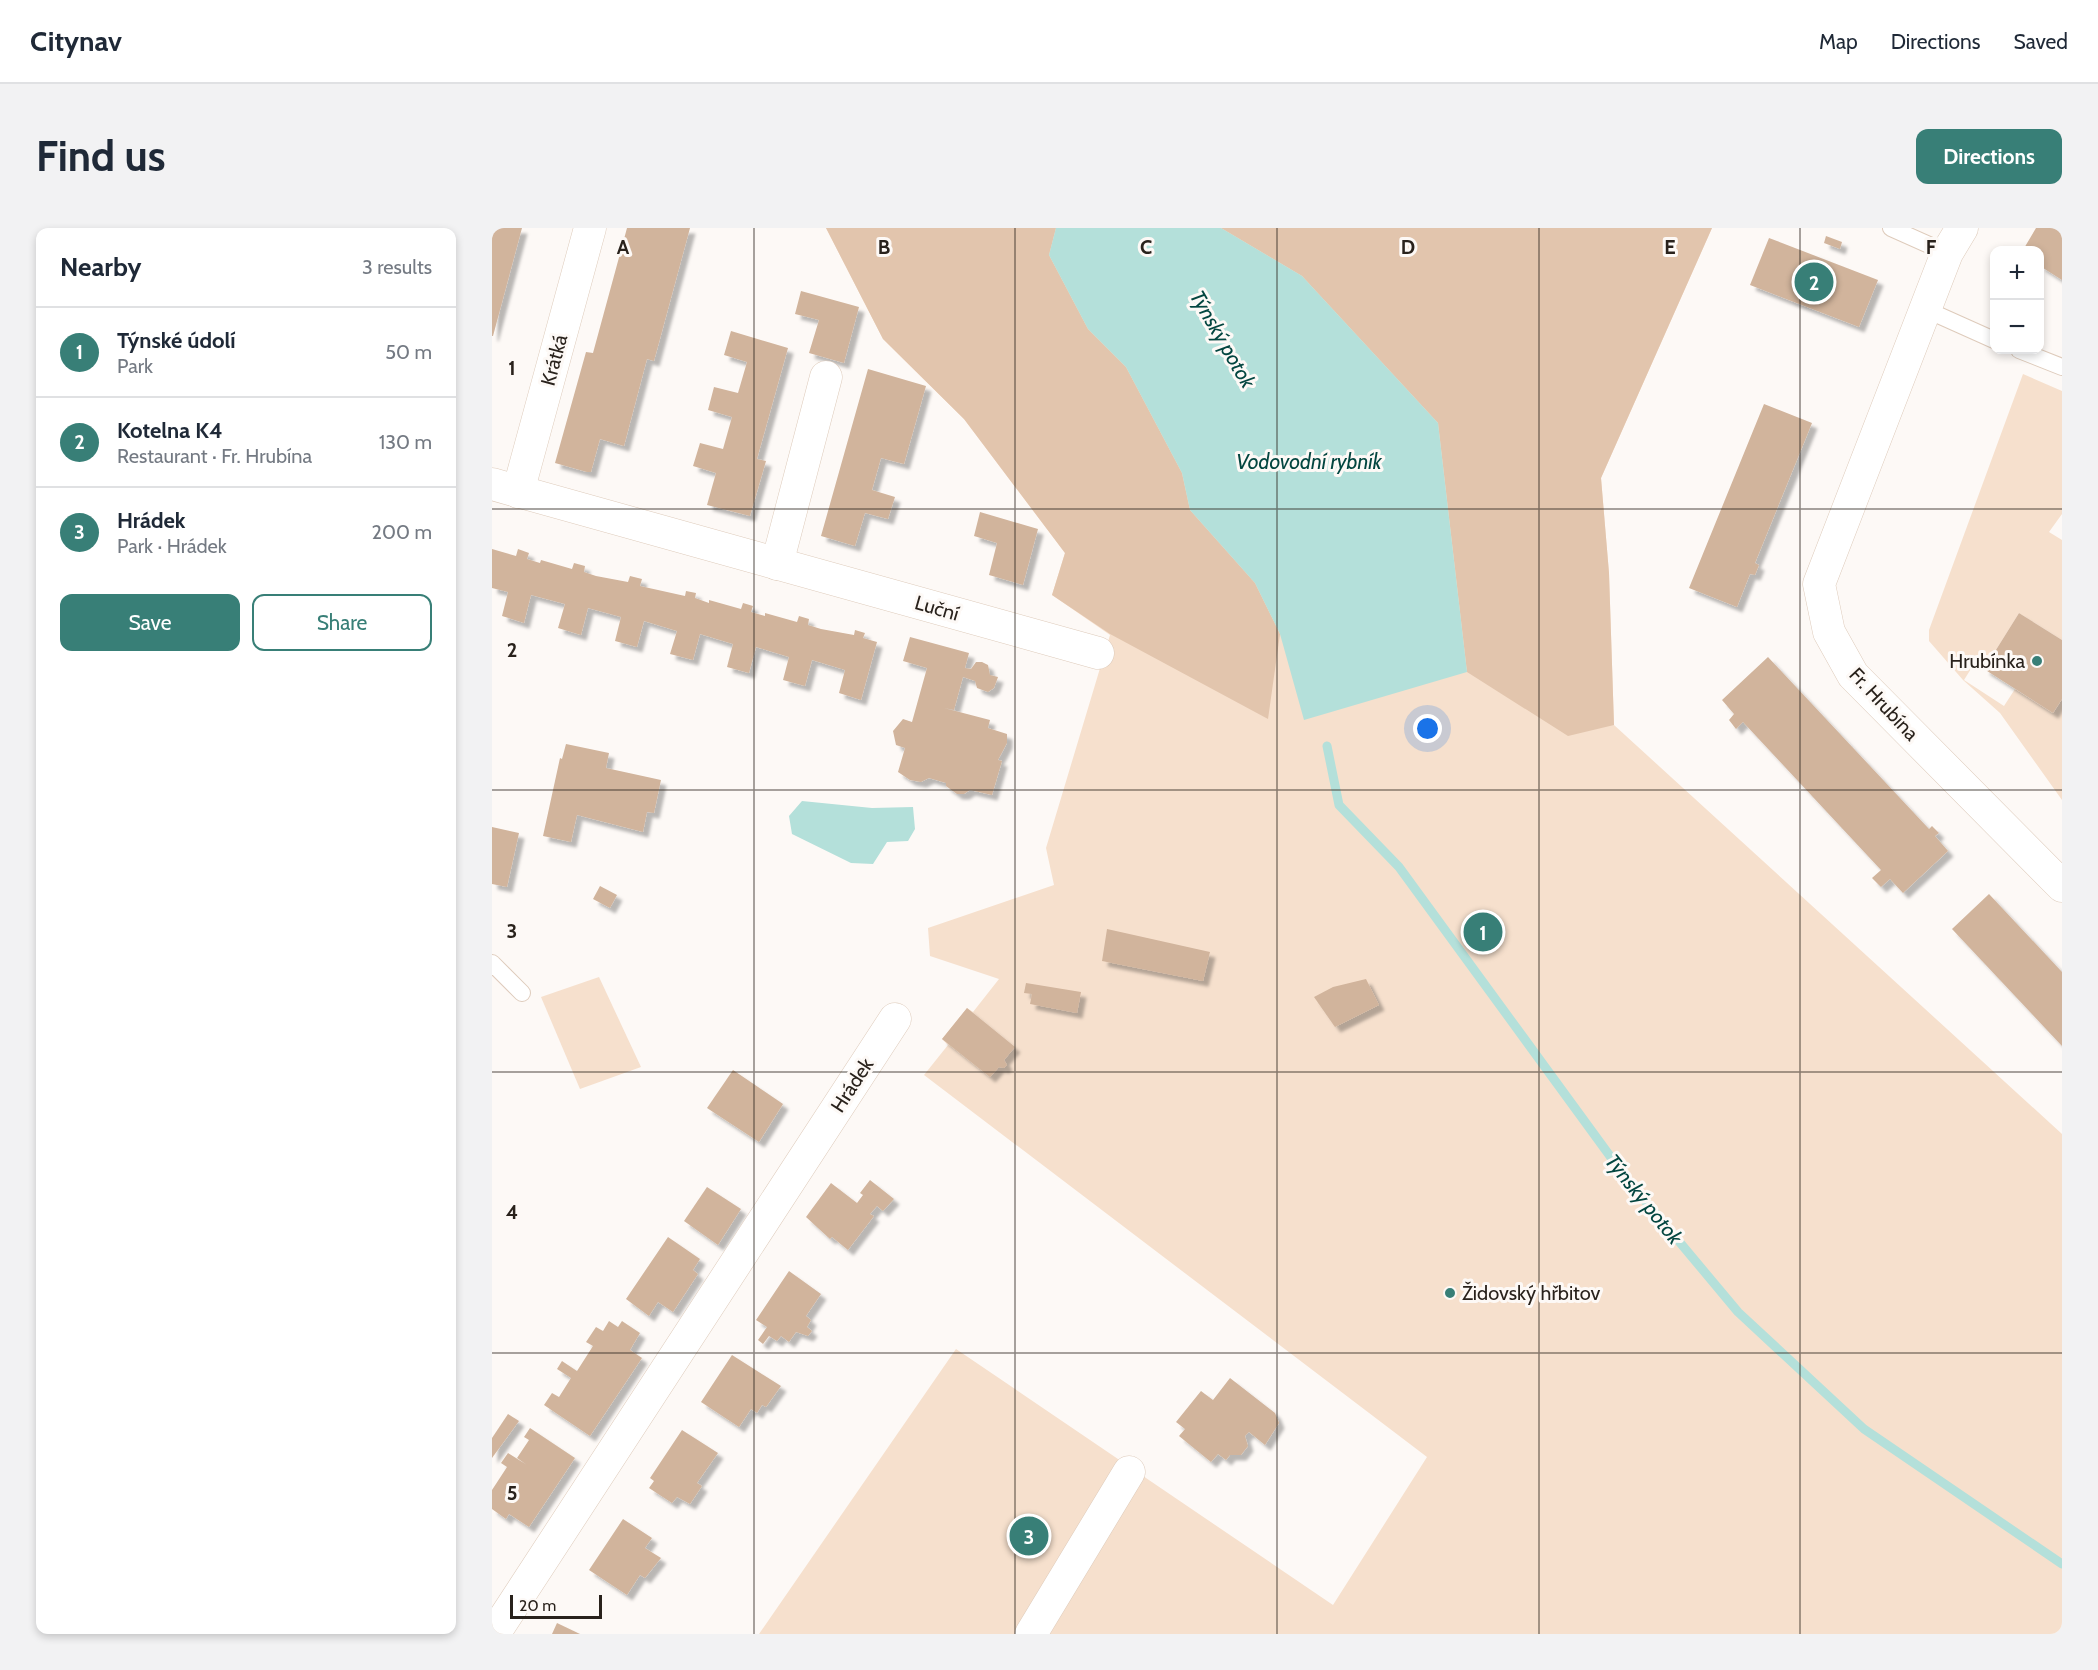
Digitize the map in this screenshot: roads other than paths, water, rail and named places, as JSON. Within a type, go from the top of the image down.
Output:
[{"type":"street","name":"Krátká","points":[[505,488],[590,228]]},
{"type":"street","name":"Fr. Hrubína","points":[[1954,241],[1819,584],[1829,632],[1853,675],[2062,886]]},
{"type":"street","points":[[777,564],[826,377]]},
{"type":"street","name":"Luční","points":[[505,488],[1098,653]]},
{"type":"street","name":"Hrádek","points":[[494,1634],[896,1019]]},
{"type":"street","points":[[1030,1634],[1129,1472]]},
{"type":"lane","points":[[1891,228],[1954,241]]},
{"type":"lane","points":[[1927,310],[1990,338]]},
{"type":"lane","points":[[2029,354],[2062,367]]},
{"type":"lane","points":[[492,963],[522,993]]},
{"type":"water","name":"Vodovodní rybník","points":[[1056,228],[1221,228],[1302,276],[1438,423],[1467,672],[1304,720],[1280,634],[1255,583],[1190,510],[1182,473],[1126,367],[1088,329],[1049,255]]},
{"type":"water","points":[[802,801],[872,808],[913,807],[915,829],[908,841],[887,842],[873,864],[851,863],[792,834],[789,816]]},
{"type":"waterway","name":"Týnský potok","points":[[1327,746],[1339,805],[1399,867],[1626,1178],[1738,1312],[1864,1429],[2062,1564]]},
{"type":"place","name":"Kotelna K4","points":[[1814,282]]},
{"type":"place","name":"Hrubínka","points":[[2037,661]]},
{"type":"place","name":"Týnské údolí","points":[[1483,932]]},
{"type":"place","name":"Židovský hřbitov","points":[[1450,1293]]},
{"type":"place","name":"Hrádek","points":[[1029,1536]]}]
